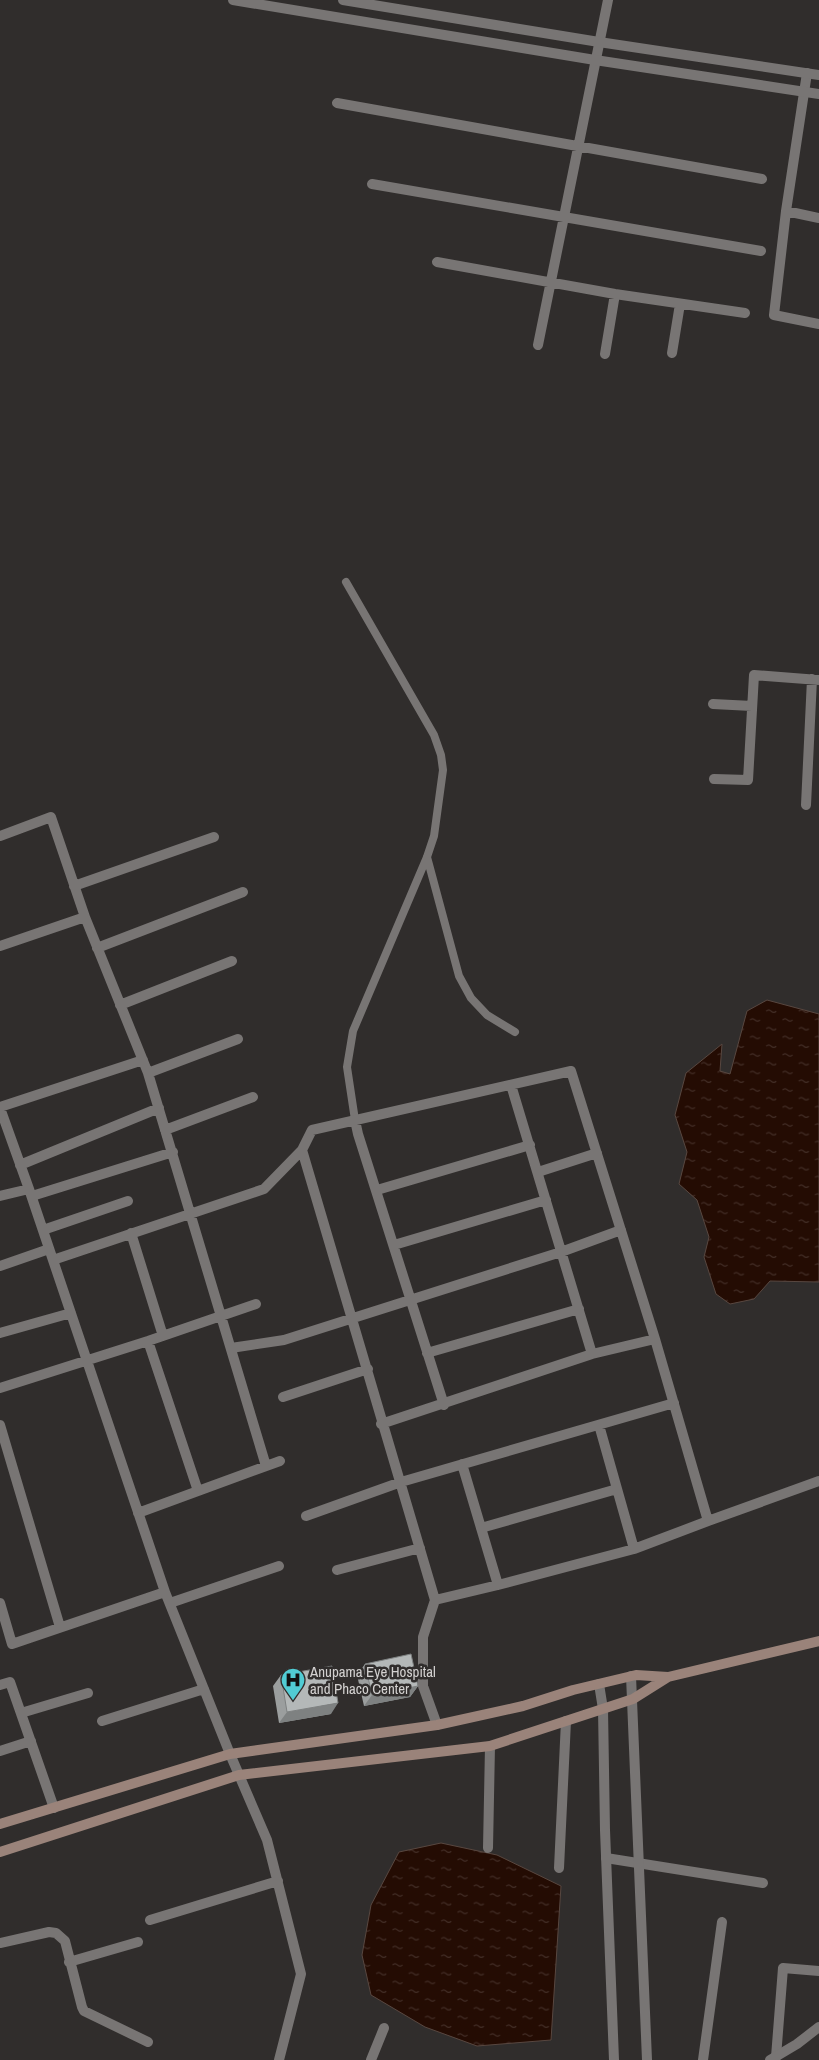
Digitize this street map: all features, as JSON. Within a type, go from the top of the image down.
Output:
[{"type":"main road","points":[[0,1824],[230,1754],[437,1725],[523,1706],[631,1676],[668,1677],[819,1641]]},
{"type":"main road","points":[[0,1852],[239,1775],[490,1746],[633,1699],[668,1677]]},
{"type":"street","points":[[233,0],[258,2],[595,60],[819,94]]},
{"type":"street","points":[[343,0],[598,42],[819,75]]},
{"type":"street","points":[[538,345],[608,0]]},
{"type":"street","points":[[807,73],[786,211],[774,315],[819,324]]},
{"type":"street","points":[[337,103],[762,179]]},
{"type":"street","points":[[372,184],[761,251]]},
{"type":"street","points":[[786,211],[819,218]]},
{"type":"street","points":[[436,262],[615,294],[745,313]]},
{"type":"street","points":[[605,354],[615,294]]},
{"type":"street","points":[[672,353],[680,304]]},
{"type":"street","points":[[714,779],[748,780],[754,675],[816,680],[806,805]]},
{"type":"street","points":[[713,704],[752,706]]},
{"type":"street","points":[[0,836],[51,817],[85,917],[148,1073],[192,1213],[266,1466]]},
{"type":"street","points":[[74,886],[214,837]]},
{"type":"street","points":[[97,948],[243,892]]},
{"type":"street","points":[[0,946],[85,917]]},
{"type":"street","points":[[120,1005],[232,961]]},
{"type":"street","points":[[148,1073],[238,1039]]},
{"type":"street","points":[[143,1060],[0,1108],[2,1125],[20,1165],[50,1249],[165,1592],[230,1754],[267,1840],[301,1974],[279,2060]]},
{"type":"street","points":[[53,1260],[264,1190],[302,1150],[312,1130],[571,1071],[655,1338],[708,1521]]},
{"type":"street","points":[[511,1084],[592,1354]]},
{"type":"street","points":[[165,1130],[253,1097]]},
{"type":"street","points":[[20,1165],[159,1108]]},
{"type":"street","points":[[356,1120],[358,1134],[444,1405]]},
{"type":"street","points":[[377,1190],[530,1145]]},
{"type":"street","points":[[302,1150],[435,1600],[423,1637],[423,1686],[437,1725]]},
{"type":"street","points":[[0,1196],[30,1193],[172,1152]]},
{"type":"street","points":[[538,1172],[597,1153]]},
{"type":"street","points":[[394,1245],[546,1200]]},
{"type":"street","points":[[43,1230],[128,1201]]},
{"type":"street","points":[[231,1348],[284,1340],[561,1252],[621,1230]]},
{"type":"street","points":[[131,1233],[163,1336]]},
{"type":"street","points":[[0,1266],[50,1249]]},
{"type":"street","points":[[0,1388],[148,1342],[256,1304]]},
{"type":"street","points":[[427,1353],[578,1310]]},
{"type":"street","points":[[0,1333],[71,1313]]},
{"type":"street","points":[[382,1424],[444,1405],[592,1354],[655,1338]]},
{"type":"street","points":[[148,1342],[198,1491]]},
{"type":"street","points":[[283,1397],[368,1369]]},
{"type":"street","points":[[306,1516],[401,1482],[674,1403]]},
{"type":"street","points":[[0,1425],[60,1627]]},
{"type":"street","points":[[599,1425],[634,1550]]},
{"type":"street","points":[[138,1513],[280,1462]]},
{"type":"street","points":[[462,1464],[498,1585]]},
{"type":"street","points":[[435,1600],[634,1550],[819,1481]]},
{"type":"street","points":[[481,1528],[617,1489]]},
{"type":"street","points":[[337,1570],[420,1548]]},
{"type":"street","points":[[170,1603],[279,1566]]},
{"type":"street","points":[[0,1603],[12,1644],[165,1592]]},
{"type":"street","points":[[631,1676],[647,2060]]},
{"type":"street","points":[[0,1685],[10,1682],[54,1808]]},
{"type":"street","points":[[599,1684],[602,1709],[614,2060]]},
{"type":"street","points":[[102,1721],[204,1689]]},
{"type":"street","points":[[21,1714],[88,1693]]},
{"type":"street","points":[[559,1868],[566,1721]]},
{"type":"street","points":[[0,1751],[31,1741]]},
{"type":"street","points":[[488,1848],[490,1746]]},
{"type":"street","points":[[606,1858],[763,1883]]},
{"type":"street","points":[[150,1920],[278,1881]]},
{"type":"street","points":[[703,2060],[722,1922]]},
{"type":"street","points":[[0,1944],[49,1932],[56,1933],[65,1941],[69,1962],[84,2011],[148,2042]]},
{"type":"street","points":[[69,1962],[138,1942]]},
{"type":"street","points":[[773,2058],[783,1968],[819,1971]]},
{"type":"street","points":[[773,2058],[797,2044],[819,2027]]},
{"type":"street","points":[[371,2060],[384,2028]]},
{"type":"lane","points":[[346,582],[434,735],[441,755],[443,770],[438,818],[427,857],[353,1031],[347,1067],[356,1120]]},
{"type":"lane","points":[[427,857],[458,976],[471,998],[487,1015],[514,1032]]},
{"type":"water","points":[[767,1000],[819,1014],[819,1282],[770,1281],[754,1299],[730,1304],[716,1294],[704,1257],[709,1237],[697,1200],[679,1184],[687,1152],[675,1115],[686,1073],[722,1044],[720,1071],[730,1074],[747,1011]]},
{"type":"water","points":[[441,1843],[497,1855],[561,1886],[551,2040],[477,2046],[425,2027],[371,1995],[362,1955],[371,1905],[399,1852]]},
{"type":"building","points":[[411,1654],[418,1686],[372,1695],[365,1664]]},
{"type":"building","points":[[332,1666],[338,1703],[287,1712],[281,1675]]},
{"type":"place","name":"Anupama Eye Hospital and Phaco Center","points":[[293,1701]]}]
